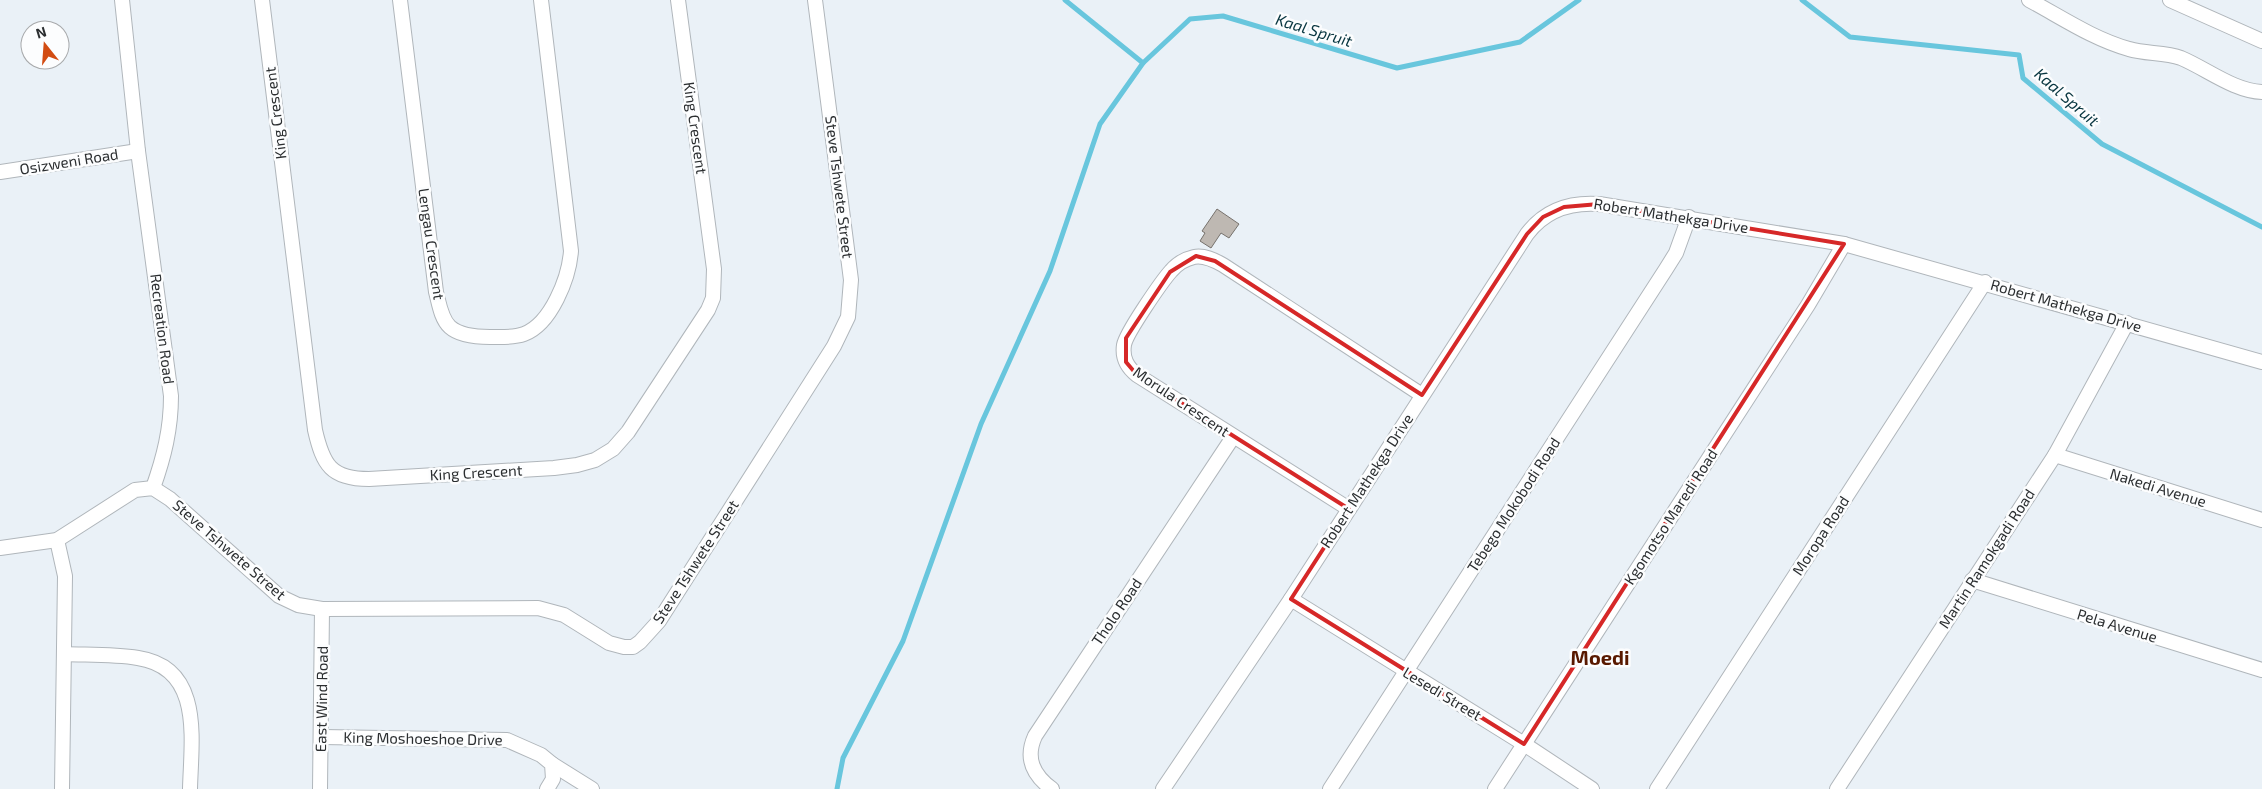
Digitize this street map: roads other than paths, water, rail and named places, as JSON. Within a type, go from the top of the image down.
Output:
[{"type":"street","name":"Recreation Road","points":[[122,0],[138,151],[170,396],[171,420],[168,442],[153,488]]},
{"type":"street","name":"King Crescent","points":[[262,0],[316,437],[323,459],[338,475],[352,479],[369,479],[554,468],[595,460],[613,449],[628,432],[708,310],[713,298],[714,269],[678,0]]},
{"type":"street","name":"Lengau Crescent","points":[[400,0],[436,292],[444,319],[450,328],[474,337],[508,338],[525,334],[547,315],[566,282],[570,264],[571,251],[541,0]]},
{"type":"street","name":"Steve Tshwete Street","points":[[153,488],[170,500],[274,592],[298,605],[322,610],[538,608],[564,615],[609,643],[633,647],[651,632],[834,346],[848,318],[851,280],[815,0]]},
{"type":"street","points":[[2029,0],[2111,43],[2130,49],[2179,57],[2240,87],[2262,92]]},
{"type":"street","points":[[2170,0],[2262,41]]},
{"type":"street","name":"Osizweni Road","points":[[0,172],[138,151]]},
{"type":"street","name":"Robert Mathekga Drive","points":[[1163,789],[1291,600],[1527,234],[1543,217],[1564,207],[1588,203],[1844,244],[1985,282],[2262,362]]},
{"type":"street","name":"Tebego Mokobodi Road","points":[[1330,789],[1666,269],[1676,253],[1689,218]]},
{"type":"street","name":"Kgomotso Maredi Road","points":[[1495,789],[1808,305],[1844,244]]},
{"type":"street","name":"Morula Crescent","points":[[1349,509],[1137,375],[1126,362],[1124,354],[1126,338],[1170,272],[1179,264],[1196,256],[1205,257],[1223,265],[1422,395]]},
{"type":"street","name":"Moropa Road","points":[[1657,789],[1985,282]]},
{"type":"street","name":"Martin Ramokgadi Road","points":[[1840,788],[1972,580],[2055,455],[2127,323]]},
{"type":"street","name":"Tholo Road","points":[[1052,789],[1041,780],[1031,764],[1030,750],[1035,736],[1233,437]]},
{"type":"street","name":"Nakedi Avenue","points":[[2055,455],[2262,520]]},
{"type":"street","points":[[0,548],[57,540],[135,490],[143,487],[153,488]]},
{"type":"street","points":[[57,540],[64,576],[62,789]]},
{"type":"street","name":"Pela Avenue","points":[[1972,580],[2262,670]]},
{"type":"street","name":"Lesedi Street","points":[[1291,600],[1524,744],[1592,789]]},
{"type":"street","name":"East Wind Road","points":[[320,789],[322,610]]},
{"type":"street","points":[[64,654],[137,658],[150,661],[171,673],[186,694],[190,708],[190,789]]},
{"type":"street","name":"King Moshoeshoe Drive","points":[[322,736],[507,740],[541,755],[592,789]]},
{"type":"street","points":[[547,789],[554,779],[552,764]]},
{"type":"waterway","name":"Kaal Spruit","points":[[1065,0],[1143,63],[1190,19],[1223,16],[1397,68],[1520,42],[1579,0]]},
{"type":"waterway","name":"Kaal Spruit","points":[[1802,0],[1850,37],[2019,55],[2023,78],[2102,144],[2262,227]]},
{"type":"waterway","points":[[837,789],[843,758],[903,641],[981,424],[1050,271],[1100,124],[1143,63]]},
{"type":"district","name":"Moedi","points":[[1600,658]]}]
